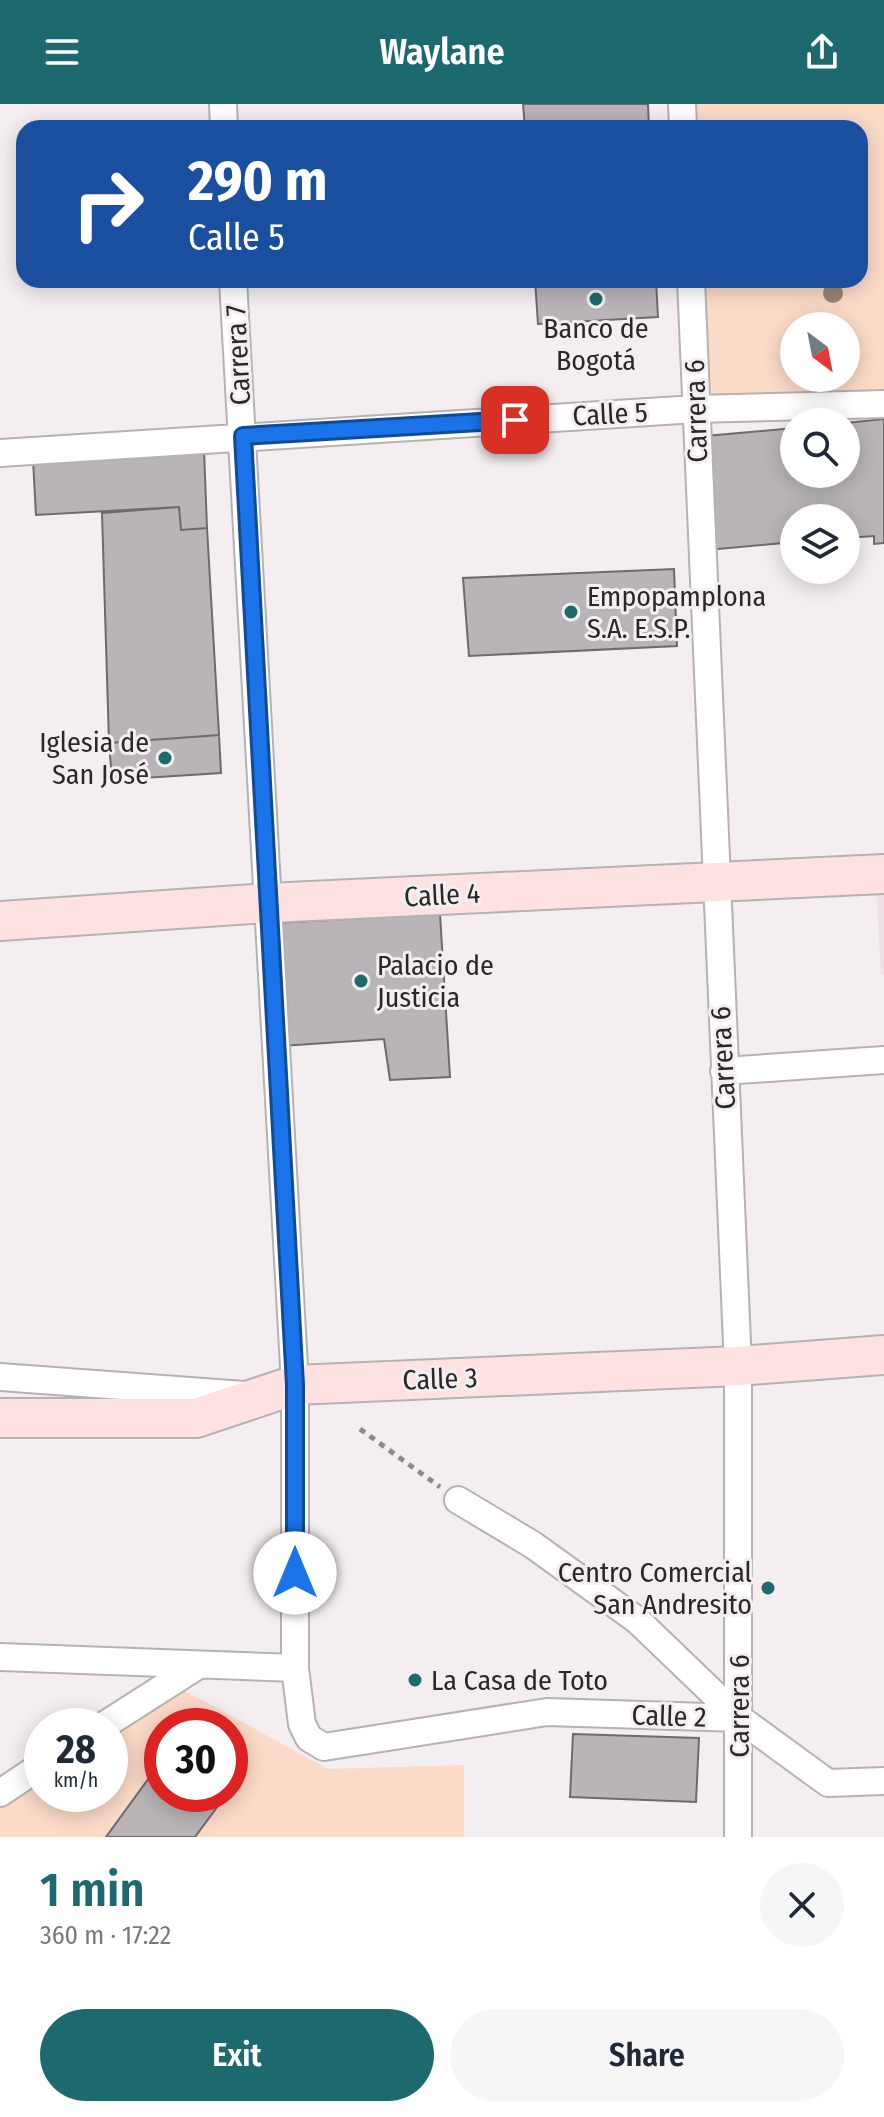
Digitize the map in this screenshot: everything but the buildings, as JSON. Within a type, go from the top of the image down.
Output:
[{"type":"main road","name":"Calle 4","points":[[0,921],[268,903],[884,874]]},
{"type":"main road","name":"Calle 3","points":[[0,1418],[196,1418],[278,1391],[884,1355]]},
{"type":"street","name":"Carrera 7","points":[[234,288],[268,903],[278,1391],[295,1668],[302,1724]]},
{"type":"street","name":"Carrera 6","points":[[691,288],[714,883],[738,1366],[738,1837]]},
{"type":"street","name":"Calle 5","points":[[0,453],[696,409],[884,404]]},
{"type":"street","points":[[724,1071],[884,1060]]},
{"type":"street","points":[[0,1377],[278,1391]]},
{"type":"street","points":[[458,1500],[533,1545],[637,1620],[739,1718]]},
{"type":"street","points":[[0,1657],[295,1668]]},
{"type":"street","points":[[128,1710],[197,1666]]},
{"type":"street","name":"Calle 2","points":[[302,1724],[309,1738],[324,1747],[547,1712],[739,1718],[828,1783],[884,1781]]},
{"type":"street","points":[[0,1793],[24,1777]]},
{"type":"path","points":[[360,1429],[458,1500]]},
{"type":"shaded area","points":[[684,104],[884,104],[884,401],[696,409],[691,288],[868,288],[868,120],[685,120]]},
{"type":"shaded area","points":[[884,887],[884,975],[881,975],[876,888]]},
{"type":"shaded area","points":[[182,1689],[217,1708],[152,1708]]},
{"type":"shaded area","points":[[144,1713],[144,1812],[248,1812],[248,1725],[328,1769],[464,1765],[464,1837],[0,1837],[0,1804],[24,1789],[24,1812],[128,1812],[128,1724]]},
{"type":"place","name":"Banco de Bogotá","points":[[596,299]]},
{"type":"place","name":"Empopamplona S.A. E.S.P.","points":[[571,612]]},
{"type":"place","name":"Iglesia de San José","points":[[165,758]]},
{"type":"place","name":"Palacio de Justicia","points":[[361,981]]},
{"type":"place","name":"Centro Comercial San Andresito","points":[[768,1588]]},
{"type":"place","name":"La Casa de Toto","points":[[415,1680]]},
{"type":"route","points":[[295,1573],[295,1385],[243,436],[515,420]]}]
